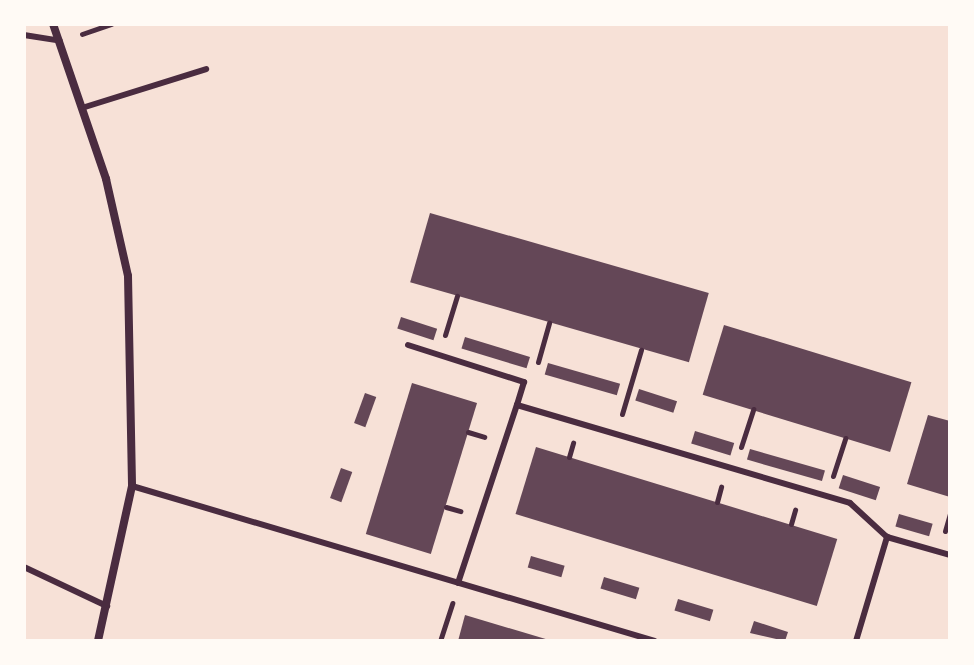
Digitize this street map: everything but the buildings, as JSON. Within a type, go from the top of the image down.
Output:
[{"type":"street","points":[[53,24],[85,107],[128,276],[132,486],[98,641]]},
{"type":"lane","points":[[24,35],[60,41]]},
{"type":"lane","points":[[85,107],[206,69]]},
{"type":"lane","points":[[408,345],[524,382],[458,583]]},
{"type":"lane","points":[[517,405],[850,503],[887,537],[950,555]]},
{"type":"lane","points":[[132,486],[655,641]]},
{"type":"lane","points":[[856,641],[887,537]]},
{"type":"lane","points":[[24,567],[107,606]]},
{"type":"path","points":[[438,355],[457,296]]},
{"type":"path","points":[[524,382],[535,372],[549,323]]},
{"type":"path","points":[[616,434],[641,350]]},
{"type":"path","points":[[735,469],[753,409]]},
{"type":"path","points":[[827,496],[845,438]]},
{"type":"path","points":[[440,641],[458,583]]}]
